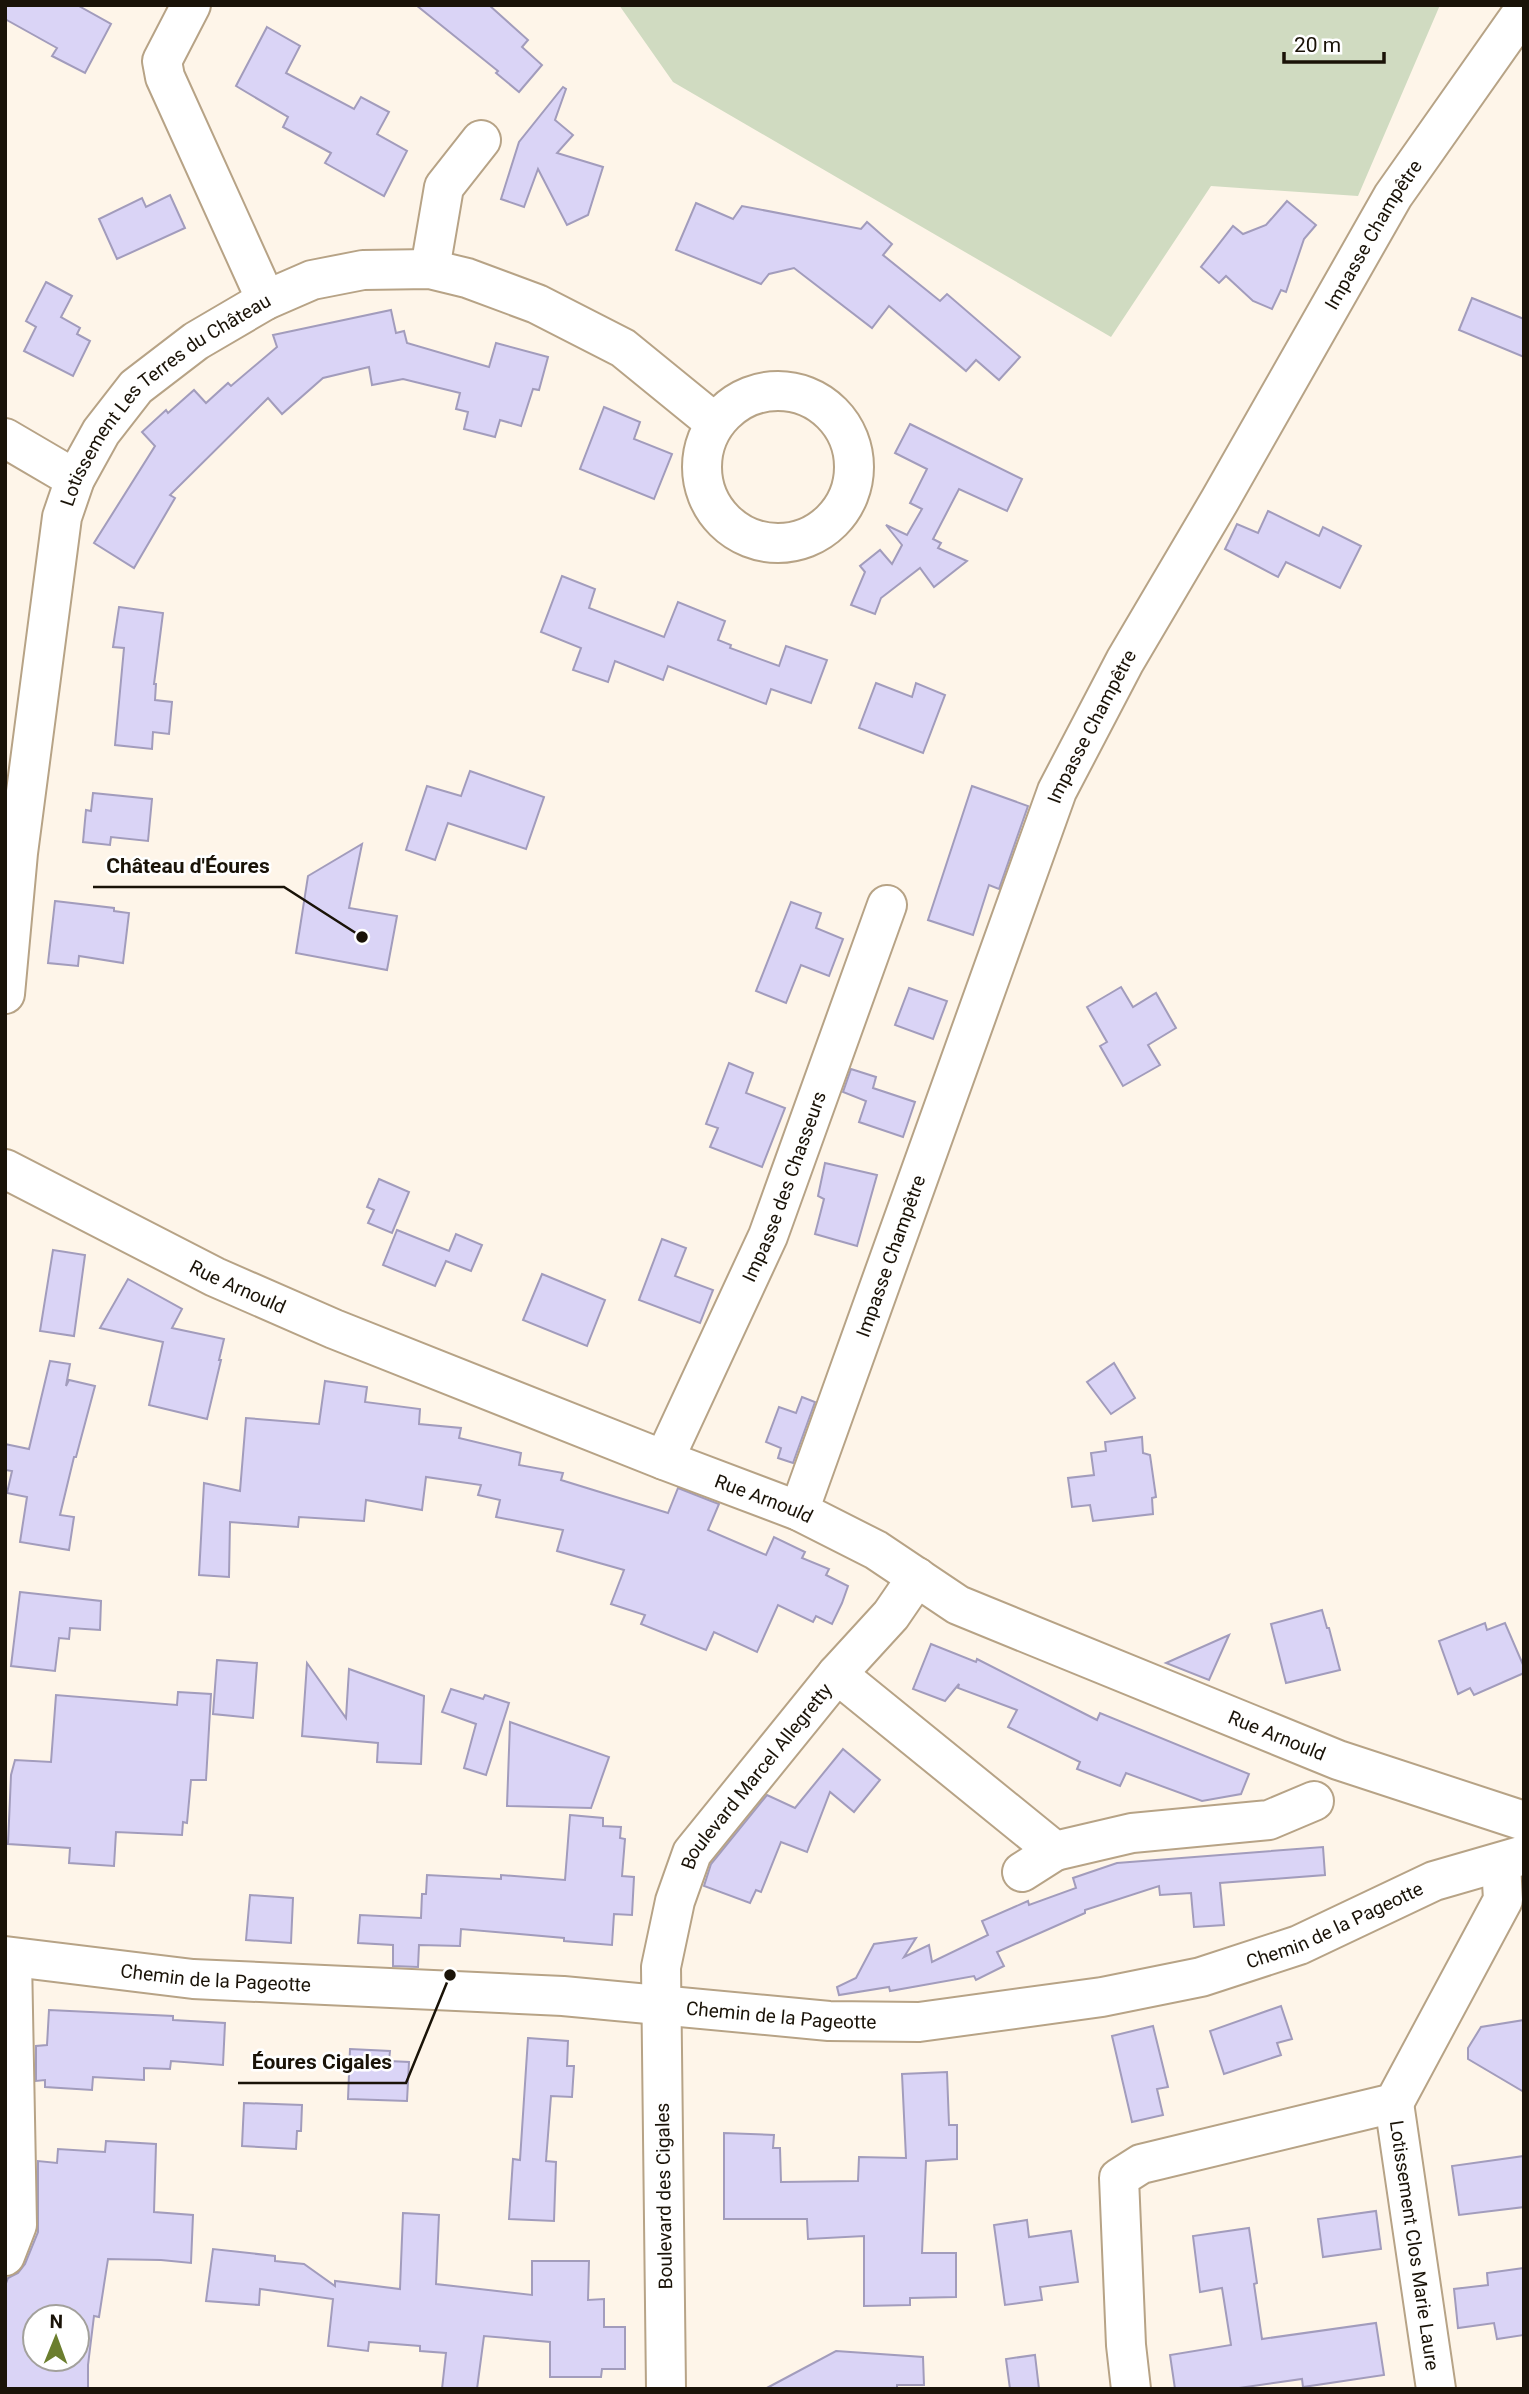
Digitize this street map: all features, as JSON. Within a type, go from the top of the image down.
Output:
[{"type":"street","points":[[191,5],[162,61],[165,77],[266,300]]},
{"type":"street","name":"Impasse Champêtre","points":[[799,1511],[1058,791],[1125,661],[1393,196],[1524,10]]},
{"type":"street","points":[[430,269],[444,187],[481,140]]},
{"type":"street","name":"Lotissement Les Terres du Château","points":[[5,994],[12,853],[62,517],[75,479],[101,432],[136,387],[196,341],[266,300],[312,280],[363,270],[430,269],[467,278],[537,304],[623,348],[715,423]]},
{"type":"street","points":[[5,438],[75,479]]},
{"type":"street","name":"Impasse des Chasseurs","points":[[664,1460],[768,1236],[887,905]]},
{"type":"street","name":"Rue Arnould","points":[[5,1169],[215,1278],[334,1329],[799,1511],[876,1550],[957,1605],[1338,1760],[1524,1821]]},
{"type":"street","name":"Boulevard Marcel Allegretty","points":[[661,2004],[661,1968],[675,1901],[692,1853],[837,1674],[891,1615],[916,1577]]},
{"type":"street","points":[[837,1674],[1055,1851]]},
{"type":"street","points":[[1022,1872],[1055,1851],[1132,1833],[1269,1820],[1314,1801]]},
{"type":"street","points":[[1130,2389],[1119,2178],[1141,2164],[1394,2103],[1503,1900],[1512,1859]]},
{"type":"street","name":"Chemin de la Pageotte","points":[[9,1957],[194,1979],[452,1990],[661,2004],[829,2021],[919,2022],[1102,1997],[1200,1978],[1287,1949],[1434,1881],[1512,1859]]},
{"type":"street","points":[[5,2256],[17,2225],[9,1957]]},
{"type":"street","name":"Boulevard des Cigales","points":[[661,2004],[666,2389]]},
{"type":"street","name":"Lotissement Clos Marie Laure","points":[[1394,2103],[1436,2389]]},
{"type":"green space","points":[[619,5],[1440,5],[1358,196],[1211,186],[1111,337],[673,82]]},
{"type":"building","points":[[5,5],[77,5],[111,24],[85,73],[52,56],[57,48],[5,19]]},
{"type":"building","points":[[416,5],[489,5],[528,40],[522,47],[542,65],[519,92],[496,73],[498,71]]},
{"type":"building","points":[[267,27],[300,46],[286,73],[354,109],[361,97],[389,112],[377,134],[407,151],[384,196],[325,163],[331,153],[283,127],[288,117],[236,86]]},
{"type":"building","points":[[563,87],[566,89],[555,120],[573,135],[557,153],[603,167],[588,215],[567,225],[538,169],[524,207],[501,199],[519,142]]},
{"type":"building","points":[[170,195],[185,228],[117,259],[99,219],[142,198],[146,207]]},
{"type":"building","points":[[1287,201],[1316,225],[1304,239],[1286,292],[1281,290],[1272,309],[1253,301],[1226,276],[1219,283],[1201,267],[1233,226],[1243,234],[1266,225]]},
{"type":"building","points":[[696,203],[733,219],[742,206],[861,229],[867,222],[892,244],[883,255],[940,301],[947,294],[1020,357],[999,380],[976,360],[966,371],[889,306],[872,328],[794,268],[769,274],[761,284],[676,250]]},
{"type":"building","points":[[46,282],[72,296],[61,317],[80,328],[77,334],[90,341],[73,376],[24,351],[36,327],[26,321]]},
{"type":"building","points":[[1472,298],[1524,319],[1524,357],[1459,330]]},
{"type":"building","points":[[391,310],[396,333],[404,331],[407,343],[489,367],[496,343],[548,357],[539,390],[533,389],[521,426],[500,420],[495,437],[464,429],[468,412],[456,409],[460,393],[403,379],[372,385],[369,367],[323,378],[282,414],[268,398],[170,495],[175,498],[134,568],[94,543],[155,446],[142,432],[166,410],[168,413],[194,390],[206,403],[228,383],[231,386],[277,347],[273,335]]},
{"type":"building","points":[[604,407],[640,422],[634,439],[672,454],[654,499],[580,469]]},
{"type":"building","points":[[910,424],[1022,479],[1007,511],[959,489],[933,539],[941,543],[938,548],[967,561],[934,587],[920,568],[881,598],[875,614],[851,605],[865,572],[860,566],[880,550],[892,564],[902,545],[886,525],[907,535],[922,509],[910,503],[927,469],[895,453]]},
{"type":"building","points":[[1268,511],[1319,536],[1323,527],[1361,546],[1340,588],[1286,562],[1278,577],[1225,549],[1237,524],[1258,533]]},
{"type":"building","points":[[562,576],[595,589],[589,608],[664,637],[678,602],[725,621],[718,640],[731,645],[730,648],[779,666],[786,646],[827,660],[811,703],[771,689],[766,704],[668,666],[663,680],[615,661],[608,682],[573,670],[581,648],[541,632]]},
{"type":"building","points":[[119,607],[163,613],[154,684],[155,700],[172,702],[169,734],[153,732],[152,749],[115,745],[124,648],[113,647]]},
{"type":"building","points":[[876,683],[912,697],[916,683],[945,695],[923,753],[859,728]]},
{"type":"building","points":[[470,771],[544,797],[526,849],[448,823],[435,860],[406,850],[427,786],[461,796]]},
{"type":"building","points":[[972,786],[1028,806],[999,889],[989,885],[973,935],[928,920]]},
{"type":"building","points":[[93,793],[152,799],[148,841],[111,837],[110,845],[83,842],[86,810],[91,811]]},
{"type":"building","points":[[362,844],[349,908],[397,916],[387,970],[296,953],[308,876]]},
{"type":"building","points":[[55,901],[114,908],[114,911],[129,913],[123,963],[79,956],[78,966],[48,963]]},
{"type":"building","points":[[791,902],[821,913],[816,928],[843,939],[829,976],[801,965],[786,1003],[756,991]]},
{"type":"building","points":[[1121,987],[1133,1007],[1156,993],[1176,1028],[1148,1045],[1160,1065],[1123,1086],[1100,1046],[1107,1042],[1087,1007]]},
{"type":"building","points":[[909,988],[947,1001],[933,1039],[895,1025]]},
{"type":"building","points":[[729,1063],[753,1073],[746,1093],[785,1108],[762,1167],[710,1147],[718,1128],[706,1124]]},
{"type":"building","points":[[851,1069],[876,1077],[873,1088],[915,1102],[903,1137],[859,1122],[866,1101],[843,1092]]},
{"type":"building","points":[[825,1163],[877,1175],[857,1246],[815,1234],[824,1199],[818,1196]]},
{"type":"building","points":[[379,1179],[409,1192],[392,1233],[368,1223],[374,1210],[367,1207]]},
{"type":"building","points":[[397,1230],[449,1251],[456,1234],[482,1245],[471,1271],[446,1261],[435,1286],[383,1265]]},
{"type":"building","points":[[662,1239],[686,1248],[675,1276],[713,1290],[700,1323],[639,1300]]},
{"type":"building","points":[[53,1250],[85,1255],[74,1336],[40,1331]]},
{"type":"building","points":[[542,1274],[605,1300],[587,1346],[523,1320]]},
{"type":"building","points":[[128,1279],[182,1309],[172,1328],[224,1339],[207,1419],[149,1405],[163,1342],[100,1328]]},
{"type":"building","points":[[50,1361],[70,1364],[66,1386],[69,1380],[95,1386],[60,1515],[74,1517],[69,1550],[20,1542],[27,1497],[7,1493],[12,1471],[5,1470],[5,1444],[29,1449]]},
{"type":"building","points":[[1114,1363],[1135,1398],[1111,1414],[1087,1382]]},
{"type":"building","points":[[325,1381],[367,1387],[365,1402],[420,1409],[419,1424],[461,1428],[459,1438],[521,1453],[519,1465],[563,1473],[561,1480],[668,1513],[678,1488],[719,1504],[708,1530],[766,1555],[774,1537],[805,1552],[802,1558],[829,1569],[826,1575],[848,1586],[842,1603],[832,1624],[816,1616],[813,1622],[778,1605],[757,1652],[714,1632],[706,1650],[641,1624],[645,1615],[611,1604],[624,1570],[557,1551],[563,1530],[496,1517],[500,1500],[478,1495],[481,1485],[426,1477],[422,1510],[366,1500],[364,1521],[299,1517],[298,1527],[230,1522],[229,1577],[199,1575],[204,1483],[240,1491],[246,1418],[319,1424]]},
{"type":"building","points":[[802,1397],[815,1402],[793,1463],[778,1458],[781,1448],[766,1442],[779,1407],[796,1413]]},
{"type":"building","points":[[1142,1437],[1143,1453],[1150,1455],[1156,1497],[1152,1498],[1153,1514],[1093,1521],[1090,1505],[1072,1507],[1068,1478],[1094,1475],[1091,1453],[1106,1451],[1105,1442]]},
{"type":"building","points":[[20,1592],[101,1601],[100,1630],[70,1628],[69,1639],[59,1638],[55,1671],[11,1666]]},
{"type":"building","points":[[1322,1610],[1340,1670],[1286,1683],[1271,1624]]},
{"type":"building","points":[[1485,1623],[1487,1630],[1505,1623],[1524,1667],[1524,1673],[1474,1695],[1470,1688],[1458,1694],[1439,1641]]},
{"type":"building","points":[[1229,1635],[1209,1680],[1166,1663]]},
{"type":"building","points":[[931,1644],[976,1662],[977,1659],[1097,1720],[1100,1713],[1249,1774],[1241,1794],[1202,1801],[1126,1773],[1120,1786],[1077,1769],[1080,1762],[1008,1727],[1017,1710],[958,1688],[959,1684],[945,1701],[913,1689]]},
{"type":"building","points":[[217,1660],[257,1663],[253,1718],[213,1714]]},
{"type":"building","points":[[307,1663],[346,1718],[349,1669],[424,1696],[421,1764],[377,1762],[378,1743],[302,1736]]},
{"type":"building","points":[[451,1689],[483,1699],[485,1695],[509,1703],[486,1775],[464,1768],[476,1724],[442,1712]]},
{"type":"building","points":[[178,1692],[211,1694],[206,1780],[191,1780],[187,1823],[183,1822],[182,1835],[116,1832],[114,1866],[69,1863],[70,1848],[8,1844],[11,1775],[15,1760],[51,1762],[56,1695],[177,1705]]},
{"type":"building","points":[[510,1722],[609,1757],[591,1808],[507,1806]]},
{"type":"building","points":[[843,1749],[880,1780],[854,1812],[830,1792],[807,1852],[781,1842],[761,1892],[756,1890],[750,1903],[704,1886],[711,1864],[767,1795],[795,1808]]},
{"type":"building","points":[[570,1815],[603,1818],[603,1826],[621,1827],[620,1838],[625,1839],[622,1876],[634,1877],[632,1915],[614,1914],[612,1945],[461,1929],[460,1946],[419,1945],[418,1967],[393,1966],[393,1945],[358,1943],[360,1915],[421,1918],[422,1894],[426,1894],[427,1875],[501,1879],[501,1875],[565,1880]]},
{"type":"building","points":[[1323,1847],[1325,1875],[1220,1883],[1224,1925],[1194,1927],[1191,1893],[1160,1895],[1159,1886],[1085,1910],[1085,1913],[997,1952],[1004,1966],[976,1980],[974,1976],[890,1991],[889,1987],[839,1995],[837,1987],[856,1978],[874,1944],[916,1938],[904,1957],[929,1945],[932,1962],[988,1935],[982,1921],[1028,1901],[1029,1905],[1076,1888],[1073,1878],[1117,1863]]},
{"type":"building","points":[[250,1895],[293,1898],[291,1943],[246,1940]]},
{"type":"building","points":[[1281,2006],[1292,2039],[1277,2043],[1281,2055],[1224,2074],[1210,2031]]},
{"type":"building","points":[[49,2010],[173,2016],[173,2020],[225,2023],[223,2065],[171,2061],[170,2069],[144,2068],[144,2080],[93,2077],[92,2090],[45,2087],[45,2080],[36,2081],[36,2046],[47,2045]]},
{"type":"building","points":[[1524,2020],[1524,2092],[1468,2059],[1468,2048],[1481,2027]]},
{"type":"building","points":[[1153,2026],[1168,2087],[1157,2089],[1163,2115],[1132,2122],[1112,2036]]},
{"type":"building","points":[[528,2038],[568,2041],[567,2066],[574,2066],[572,2097],[551,2096],[546,2161],[556,2162],[554,2221],[509,2219],[513,2159],[520,2160]]},
{"type":"building","points":[[350,2049],[390,2051],[389,2061],[409,2062],[407,2101],[348,2099]]},
{"type":"building","points":[[947,2072],[949,2125],[957,2125],[957,2159],[926,2161],[922,2253],[956,2253],[956,2297],[910,2298],[910,2305],[864,2306],[864,2236],[808,2239],[807,2219],[724,2219],[724,2133],[774,2135],[773,2148],[780,2148],[781,2182],[858,2181],[859,2157],[906,2158],[902,2074]]},
{"type":"building","points":[[244,2103],[302,2105],[301,2131],[297,2131],[296,2149],[242,2146]]},
{"type":"building","points":[[106,2141],[156,2144],[154,2212],[193,2215],[191,2263],[108,2259],[99,2317],[94,2316],[91,2340],[91,2303],[21,2303],[21,2373],[88,2373],[88,2389],[5,2389],[5,2286],[8,2278],[18,2273],[25,2264],[38,2232],[38,2161],[57,2163],[58,2149],[105,2152]]},
{"type":"building","points":[[1524,2156],[1524,2207],[1459,2215],[1452,2166]]},
{"type":"building","points":[[1376,2211],[1381,2249],[1323,2257],[1318,2219]]},
{"type":"building","points":[[403,2213],[439,2215],[436,2284],[532,2295],[532,2261],[589,2261],[588,2300],[604,2299],[604,2327],[625,2327],[625,2369],[602,2369],[601,2377],[550,2377],[550,2342],[484,2336],[477,2389],[442,2389],[446,2353],[420,2351],[420,2346],[369,2342],[368,2351],[328,2346],[333,2299],[260,2289],[259,2305],[206,2301],[213,2249],[275,2256],[275,2261],[304,2264],[335,2286],[335,2281],[400,2289]]},
{"type":"building","points":[[1027,2220],[1029,2237],[1071,2231],[1078,2282],[1040,2287],[1042,2300],[1005,2305],[994,2225]]},
{"type":"building","points":[[1249,2228],[1262,2339],[1376,2323],[1384,2375],[1303,2387],[1302,2379],[1232,2389],[1175,2389],[1170,2355],[1231,2345],[1222,2288],[1200,2292],[1193,2236]]},
{"type":"building","points":[[1524,2268],[1524,2335],[1497,2339],[1494,2323],[1458,2328],[1454,2289],[1488,2285],[1487,2273]]},
{"type":"building","points":[[836,2351],[923,2357],[924,2385],[897,2385],[897,2389],[765,2389]]},
{"type":"building","points":[[1035,2355],[1039,2389],[1010,2389],[1006,2359]]},
{"type":"place","name":"Château d'Éoures","points":[[362,937]]},
{"type":"place","name":"Éoures Cigales","points":[[450,1975]]}]
